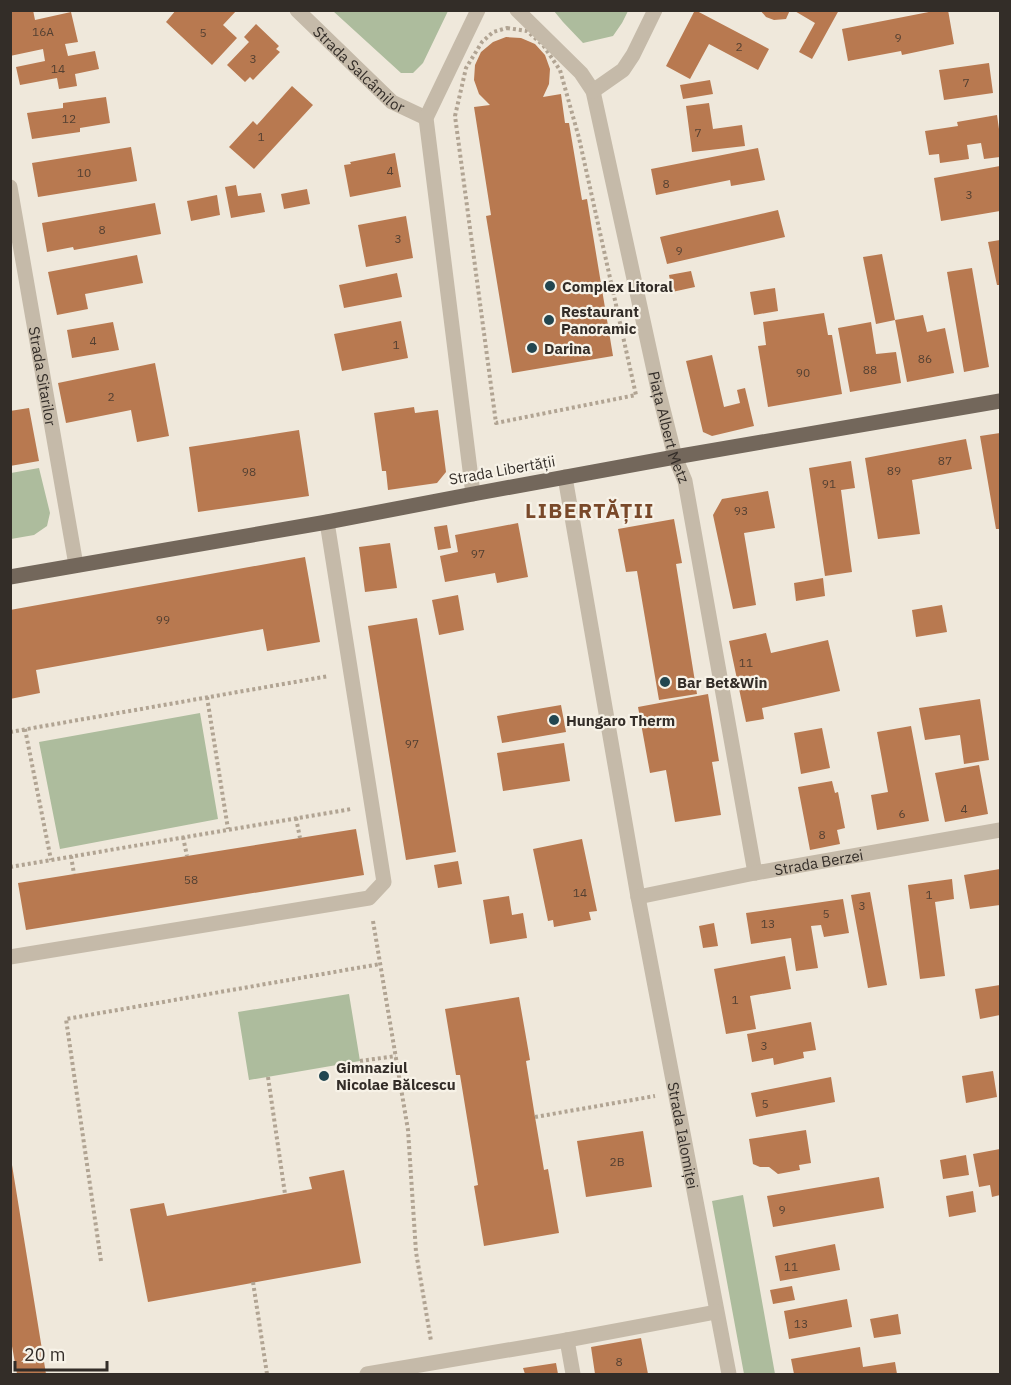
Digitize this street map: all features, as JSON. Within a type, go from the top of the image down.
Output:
[{"type":"main road","name":"Strada Libertății","points":[[10,577],[1000,401]]},
{"type":"street","name":"Strada Salcâmilor","points":[[297,10],[392,102],[426,118]]},
{"type":"street","points":[[473,494],[426,118],[478,10]]},
{"type":"street","name":"Piața Albert Metz","points":[[517,10],[581,73],[593,91],[658,389],[675,457],[685,481],[755,873]]},
{"type":"street","points":[[593,91],[623,70],[655,10]]},
{"type":"street","name":"Strada Sitarilor","points":[[10,187],[76,566]]},
{"type":"street","points":[[565,477],[638,897]]},
{"type":"street","points":[[10,957],[369,898],[384,882],[327,522]]},
{"type":"street","name":"Strada Berzei","points":[[638,897],[755,873],[1000,830]]},
{"type":"street","name":"Strada Ialomiței","points":[[638,897],[729,1374]]},
{"type":"street","points":[[367,1374],[716,1312]]},
{"type":"street","points":[[567,1340],[573,1374]]},
{"type":"path","points":[[507,28],[527,31],[543,45],[560,70],[579,138],[636,395],[496,423],[455,116],[466,68],[482,42],[494,32],[507,28]]},
{"type":"path","points":[[10,732],[351,672]]},
{"type":"path","points":[[207,697],[228,830]]},
{"type":"path","points":[[25,729],[51,860]]},
{"type":"path","points":[[10,867],[372,805]]},
{"type":"path","points":[[296,818],[300,838]]},
{"type":"path","points":[[183,837],[187,856]]},
{"type":"path","points":[[71,856],[74,874]]},
{"type":"path","points":[[369,898],[408,1130],[416,1251],[435,1363]]},
{"type":"path","points":[[101,1261],[66,1019],[380,963]]},
{"type":"path","points":[[360,1062],[396,1056]]},
{"type":"path","points":[[268,1077],[285,1194]]},
{"type":"path","points":[[535,1117],[661,1095]]},
{"type":"path","points":[[253,1282],[267,1374]]},
{"type":"green space","points":[[333,11],[448,11],[423,63],[413,73],[401,73]]},
{"type":"green space","points":[[554,11],[628,11],[613,36],[583,43]]},
{"type":"green space","points":[[39,468],[50,513],[47,526],[34,535],[11,539],[11,473]]},
{"type":"green space","points":[[200,713],[218,819],[60,849],[39,742]]},
{"type":"green space","points":[[349,994],[360,1061],[249,1080],[238,1012]]},
{"type":"green space","points":[[743,1195],[775,1374],[744,1374],[712,1201]]},
{"type":"building","points":[[10,10],[33,10],[35,20],[71,12],[78,42],[65,44],[68,56],[95,51],[99,69],[75,74],[77,86],[59,89],[57,78],[20,85],[16,67],[45,61],[43,49],[10,56]]},
{"type":"building","points":[[176,10],[237,10],[223,25],[237,38],[212,65],[166,22]]},
{"type":"building","points":[[695,10],[769,49],[758,70],[709,44],[690,79],[666,66]]},
{"type":"building","points":[[760,10],[790,10],[786,19],[774,20],[766,17]]},
{"type":"building","points":[[793,10],[839,10],[812,59],[799,52],[815,23]]},
{"type":"building","points":[[948,10],[954,44],[902,55],[901,51],[848,61],[842,29]]},
{"type":"building","points":[[256,24],[279,46],[276,49],[280,52],[253,80],[250,77],[245,82],[227,65],[249,42],[244,37]]},
{"type":"building","points":[[506,37],[521,38],[535,44],[545,55],[550,69],[549,84],[543,97],[561,94],[565,123],[569,123],[582,200],[587,199],[613,356],[512,373],[486,216],[491,215],[474,107],[490,105],[479,94],[474,80],[475,65],[481,52],[493,42]]},
{"type":"building","points":[[989,63],[993,93],[944,100],[939,70]]},
{"type":"building","points":[[710,80],[713,94],[683,99],[680,85]]},
{"type":"building","points":[[292,86],[313,105],[254,169],[229,147],[253,121],[257,125]]},
{"type":"building","points":[[106,97],[110,123],[80,128],[80,132],[32,139],[27,113],[63,108],[63,103]]},
{"type":"building","points":[[709,103],[713,129],[742,125],[745,146],[692,152],[686,106]]},
{"type":"building","points":[[997,115],[1000,157],[984,159],[981,143],[967,145],[969,159],[940,163],[939,154],[929,155],[925,131],[958,126],[957,122]]},
{"type":"building","points":[[131,147],[137,181],[38,197],[32,163]]},
{"type":"building","points":[[758,148],[765,180],[731,186],[730,180],[656,195],[651,169]]},
{"type":"building","points":[[395,153],[401,187],[350,197],[344,165]]},
{"type":"building","points":[[1000,166],[1000,211],[941,221],[934,178]]},
{"type":"building","points":[[236,185],[238,196],[261,193],[265,212],[231,218],[225,187]]},
{"type":"building","points":[[307,189],[310,204],[284,209],[281,194]]},
{"type":"building","points":[[217,195],[220,215],[191,221],[187,201]]},
{"type":"building","points":[[155,203],[161,234],[74,250],[73,247],[47,252],[42,223]]},
{"type":"building","points":[[778,210],[785,237],[667,264],[660,237]]},
{"type":"building","points":[[406,216],[413,258],[366,267],[358,225]]},
{"type":"building","points":[[1000,240],[1000,285],[997,285],[988,242]]},
{"type":"building","points":[[882,254],[895,320],[876,324],[863,257]]},
{"type":"building","points":[[137,255],[143,283],[85,294],[88,309],[57,315],[48,272]]},
{"type":"building","points":[[972,268],[989,367],[964,372],[947,272]]},
{"type":"building","points":[[691,271],[695,287],[672,292],[669,275]]},
{"type":"building","points":[[397,273],[402,297],[344,308],[339,285]]},
{"type":"building","points":[[775,288],[778,311],[754,315],[750,292]]},
{"type":"building","points":[[824,313],[828,335],[832,335],[842,394],[768,407],[758,346],[766,345],[763,322]]},
{"type":"building","points":[[923,315],[927,332],[945,328],[954,373],[907,382],[895,320]]},
{"type":"building","points":[[401,321],[408,358],[342,371],[334,334]]},
{"type":"building","points":[[113,322],[119,350],[72,358],[67,330]]},
{"type":"building","points":[[871,322],[876,354],[896,352],[901,383],[850,392],[838,328]]},
{"type":"building","points":[[712,355],[724,407],[740,403],[737,390],[745,388],[754,426],[712,436],[703,432],[686,361]]},
{"type":"building","points":[[155,363],[169,436],[137,442],[131,410],[66,423],[58,383]]},
{"type":"building","points":[[414,407],[415,413],[438,410],[446,472],[437,483],[388,490],[386,471],[382,471],[374,413]]},
{"type":"building","points":[[29,408],[39,461],[10,466],[10,411]]},
{"type":"building","points":[[299,430],[309,496],[198,512],[189,447]]},
{"type":"building","points":[[1000,433],[1000,529],[996,529],[980,436]]},
{"type":"building","points":[[966,439],[972,469],[912,480],[920,534],[878,539],[865,458]]},
{"type":"building","points":[[851,461],[855,488],[841,490],[852,572],[825,576],[809,468]]},
{"type":"building","points":[[768,491],[775,528],[744,533],[756,605],[733,609],[713,515],[722,499]]},
{"type":"building","points":[[674,519],[682,563],[676,564],[697,694],[659,700],[637,571],[626,572],[618,529]]},
{"type":"building","points":[[518,523],[528,577],[497,583],[495,573],[445,582],[440,556],[458,552],[455,535]]},
{"type":"building","points":[[447,525],[451,548],[438,550],[434,527]]},
{"type":"building","points":[[390,543],[397,588],[365,592],[359,547]]},
{"type":"building","points":[[305,557],[320,642],[267,651],[263,629],[36,670],[40,693],[10,699],[10,610]]},
{"type":"building","points":[[823,578],[825,596],[796,601],[794,583]]},
{"type":"building","points":[[458,595],[464,630],[439,635],[432,600]]},
{"type":"building","points":[[942,605],[947,632],[916,637],[912,610]]},
{"type":"building","points":[[417,618],[456,852],[406,860],[368,626]]},
{"type":"building","points":[[766,633],[771,653],[828,640],[840,691],[762,708],[764,719],[746,722],[729,641]]},
{"type":"building","points":[[708,694],[719,761],[712,762],[721,815],[675,822],[666,770],[650,773],[638,707]]},
{"type":"building","points":[[980,699],[989,760],[964,764],[960,735],[925,740],[919,708]]},
{"type":"building","points":[[561,705],[566,732],[502,743],[497,716]]},
{"type":"building","points":[[911,726],[929,821],[877,830],[871,795],[888,792],[877,732]]},
{"type":"building","points":[[822,728],[830,768],[801,774],[794,733]]},
{"type":"building","points":[[564,743],[570,781],[503,791],[497,753]]},
{"type":"building","points":[[979,765],[988,814],[945,822],[935,773]]},
{"type":"building","points":[[832,781],[835,793],[838,792],[845,828],[837,830],[840,844],[810,850],[798,787]]},
{"type":"building","points":[[356,829],[364,875],[26,930],[18,883]]},
{"type":"building","points":[[582,839],[597,911],[589,912],[591,920],[554,927],[553,920],[548,921],[533,849]]},
{"type":"building","points":[[458,861],[462,884],[438,888],[434,865]]},
{"type":"building","points":[[1000,869],[1000,905],[970,909],[964,875]]},
{"type":"building","points":[[952,879],[954,899],[935,902],[945,976],[920,979],[908,885]]},
{"type":"building","points":[[870,892],[887,985],[868,988],[851,895]]},
{"type":"building","points":[[509,896],[512,915],[523,913],[527,938],[490,944],[483,900]]},
{"type":"building","points":[[843,899],[849,933],[824,937],[821,925],[811,926],[818,968],[796,971],[791,938],[751,944],[746,913]]},
{"type":"building","points":[[714,923],[718,946],[703,948],[699,926]]},
{"type":"building","points":[[785,956],[791,989],[750,996],[756,1029],[726,1034],[714,969]]},
{"type":"building","points":[[1000,985],[1000,1015],[980,1019],[975,989]]},
{"type":"building","points":[[519,997],[530,1060],[526,1061],[535,1117],[544,1170],[548,1169],[559,1233],[484,1246],[474,1186],[478,1185],[460,1075],[456,1075],[445,1009]]},
{"type":"building","points":[[811,1022],[816,1050],[803,1052],[804,1058],[774,1065],[773,1058],[752,1062],[747,1034]]},
{"type":"building","points":[[993,1071],[997,1097],[966,1103],[962,1076]]},
{"type":"building","points":[[831,1077],[835,1102],[756,1117],[751,1093]]},
{"type":"building","points":[[806,1130],[811,1163],[799,1165],[800,1170],[778,1174],[769,1167],[753,1164],[749,1139]]},
{"type":"building","points":[[643,1131],[652,1187],[586,1197],[577,1141]]},
{"type":"building","points":[[1000,1149],[1000,1195],[992,1197],[990,1185],[979,1187],[973,1154]]},
{"type":"building","points":[[966,1155],[969,1175],[943,1179],[940,1160]]},
{"type":"building","points":[[10,1165],[12,1165],[46,1374],[17,1374],[10,1335]]},
{"type":"building","points":[[344,1170],[361,1263],[148,1302],[130,1209],[164,1203],[167,1216],[312,1189],[309,1177]]},
{"type":"building","points":[[879,1177],[884,1208],[773,1227],[767,1196]]},
{"type":"building","points":[[973,1191],[976,1212],[949,1217],[946,1196]]},
{"type":"building","points":[[835,1244],[840,1270],[780,1281],[775,1256]]},
{"type":"building","points":[[792,1286],[795,1300],[773,1304],[770,1290]]},
{"type":"building","points":[[847,1299],[852,1327],[789,1339],[784,1311]]},
{"type":"building","points":[[898,1314],[901,1334],[874,1338],[870,1319]]},
{"type":"building","points":[[641,1338],[648,1374],[595,1374],[591,1347]]},
{"type":"building","points":[[860,1347],[863,1367],[895,1362],[897,1374],[794,1374],[791,1359]]},
{"type":"building","points":[[556,1363],[558,1374],[525,1374],[523,1368]]},
{"type":"place","name":"Complex Litoral","points":[[550,286]]},
{"type":"place","name":"Restaurant Panoramic","points":[[549,320]]},
{"type":"place","name":"Darina","points":[[532,348]]},
{"type":"place","name":"Bar Bet&Win","points":[[665,682]]},
{"type":"place","name":"Hungaro Therm","points":[[554,720]]},
{"type":"place","name":"Gimnaziul Nicolae Bălcescu","points":[[324,1076]]},
{"type":"district","name":"LIBERTĂȚII","points":[[590,510]]}]
